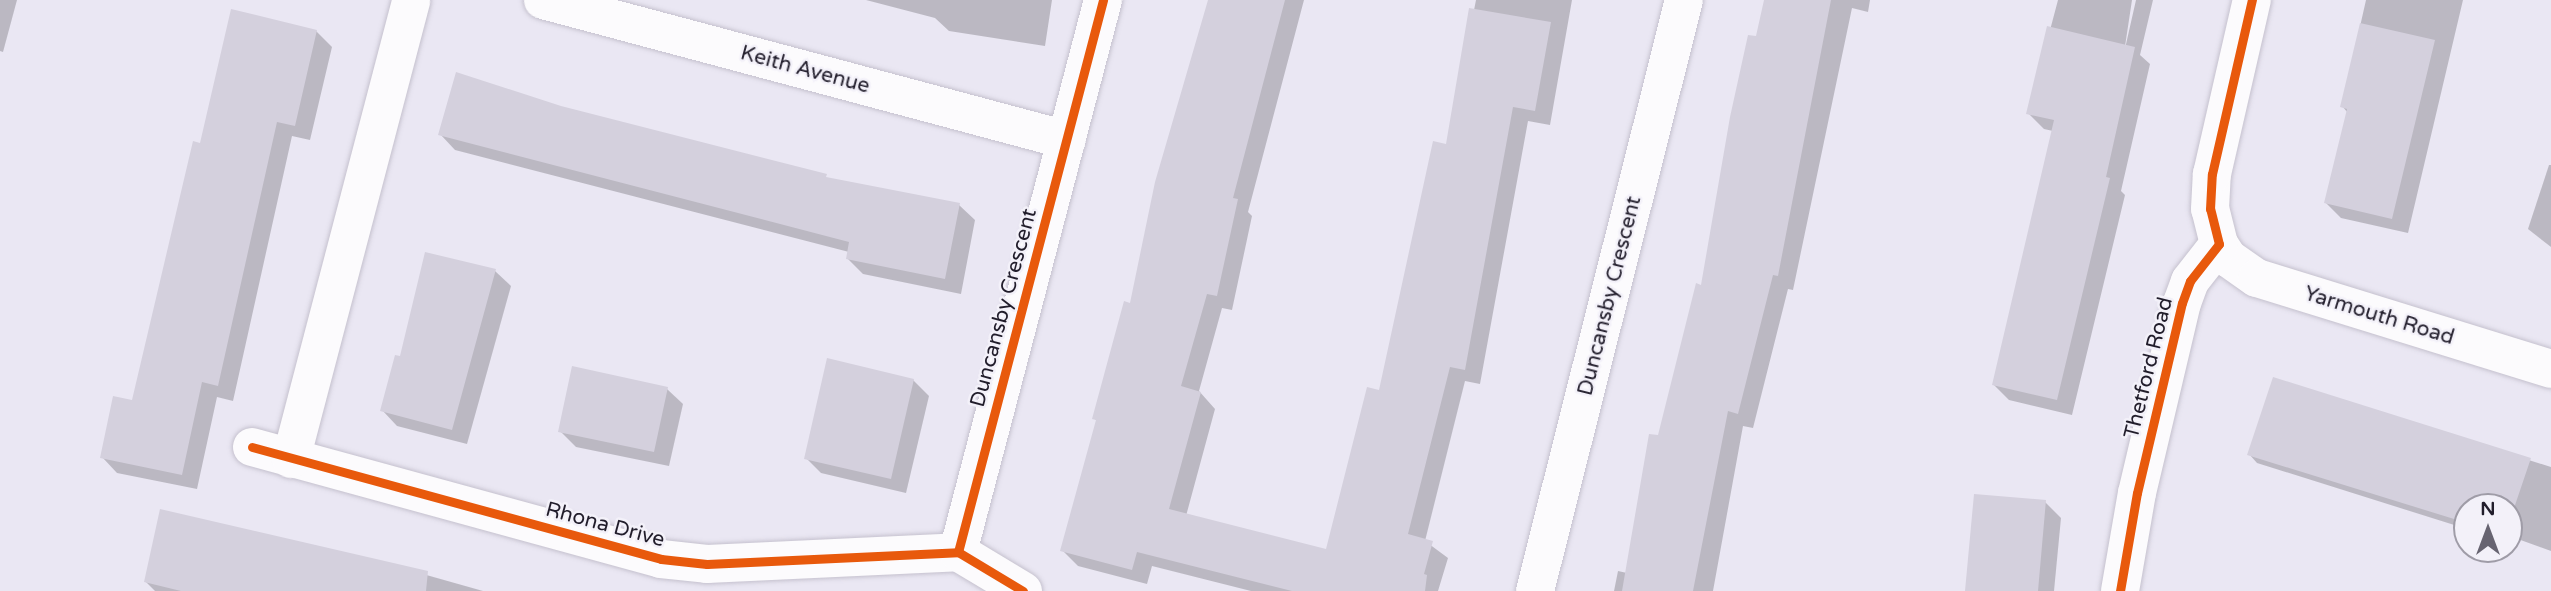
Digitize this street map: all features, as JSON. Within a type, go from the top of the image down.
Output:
[{"type":"street","points":[[291,459],[411,0]]},
{"type":"street","name":"Keith Avenue","points":[[543,0],[1067,140]]},
{"type":"street","name":"Duncansby Crescent","points":[[958,552],[1103,0]]},
{"type":"street","name":"Duncansby Crescent","points":[[1535,591],[1685,0]]},
{"type":"street","points":[[2219,244],[2210,209],[2213,174],[2252,0]]},
{"type":"street","name":"Yarmouth Road","points":[[2219,244],[2228,258],[2257,278],[2551,369]]},
{"type":"street","name":"Thetford Road","points":[[2120,591],[2137,493],[2182,303],[2190,281],[2219,244]]},
{"type":"street","name":"Rhona Drive","points":[[252,447],[661,559],[707,564],[958,552]]},
{"type":"street","points":[[958,552],[1023,591]]},
{"type":"building","points":[[1208,0],[1285,0],[1233,198],[1238,199],[1217,296],[1207,294],[1181,386],[1201,392],[1169,509],[1326,549],[1367,387],[1379,390],[1433,141],[1446,144],[1469,8],[1551,22],[1535,111],[1513,107],[1465,370],[1450,367],[1408,534],[1433,541],[1424,574],[1427,575],[1425,591],[1292,591],[1137,552],[1132,570],[1060,551],[1096,420],[1092,419],[1124,301],[1130,303],[1155,182]]},
{"type":"building","points":[[1764,0],[1831,0],[1778,276],[1773,275],[1738,414],[1728,411],[1693,591],[1622,591],[1649,434],[1658,435],[1696,283],[1701,285],[1730,117],[1748,35],[1756,36]]},
{"type":"building","points":[[231,9],[317,30],[295,126],[277,122],[218,386],[202,382],[182,475],[100,458],[113,396],[132,400],[193,141],[200,143]]},
{"type":"building","points":[[2360,23],[2435,40],[2392,219],[2324,203],[2347,109],[2340,107]]},
{"type":"building","points":[[2047,26],[2135,47],[2106,177],[2110,178],[2057,400],[1992,385],[2054,120],[2026,114]]},
{"type":"building","points":[[456,72],[561,106],[827,174],[826,177],[960,203],[945,279],[846,259],[849,242],[438,135]]},
{"type":"building","points":[[425,252],[496,269],[452,430],[380,411],[395,355],[400,356]]},
{"type":"building","points":[[827,358],[914,379],[891,479],[804,459]]},
{"type":"building","points":[[572,366],[668,387],[654,452],[558,432]]},
{"type":"building","points":[[2273,377],[2531,458],[2519,493],[2453,493],[2453,519],[2247,455]]},
{"type":"building","points":[[1974,494],[2046,500],[2038,591],[1965,591]]},
{"type":"building","points":[[160,509],[428,571],[426,591],[181,591],[144,582]]},
{"type":"cycle path","points":[[1023,591],[958,552],[1103,0]]},
{"type":"cycle path","points":[[2120,591],[2137,493],[2182,303],[2190,281],[2219,244],[2210,209],[2212,174],[2252,0]]},
{"type":"cycle path","points":[[252,447],[661,559],[707,564],[958,552]]}]
